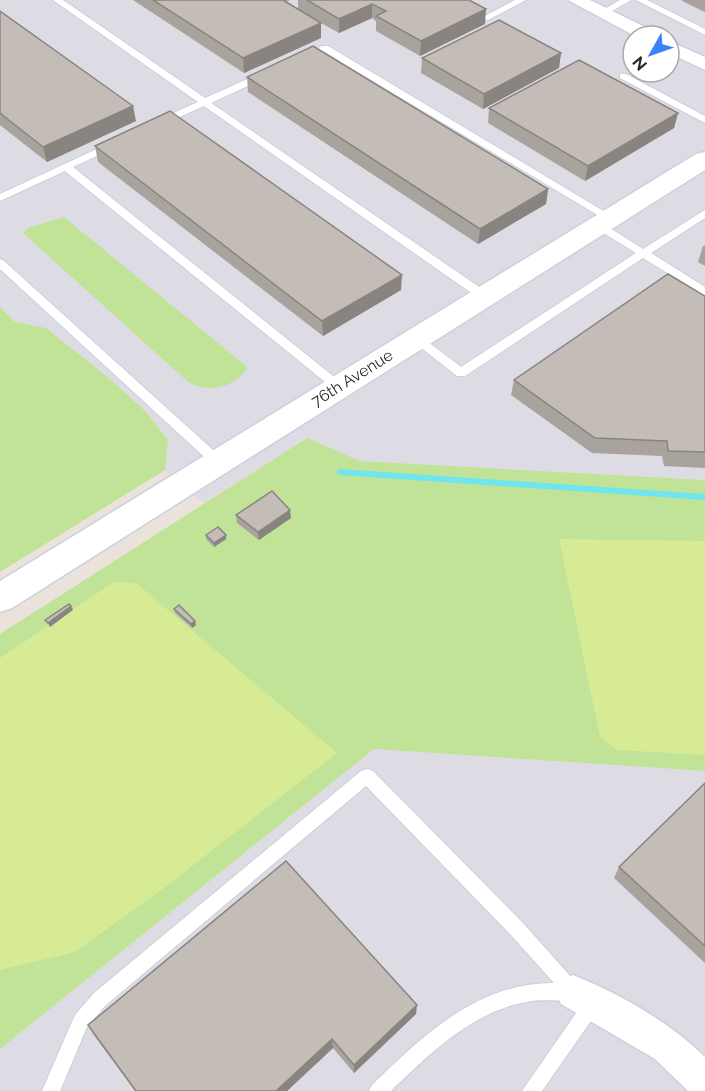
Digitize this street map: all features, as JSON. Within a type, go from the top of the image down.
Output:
[{"type":"street","points":[[577,0],[624,24]]},
{"type":"street","points":[[681,52],[705,64]]},
{"type":"street","name":"76th Avenue","points":[[0,598],[705,159]]},
{"type":"street","points":[[583,997],[668,1046],[705,1082]]},
{"type":"lane","points":[[57,0],[202,103],[484,296]]},
{"type":"lane","points":[[485,18],[522,0]]},
{"type":"lane","points":[[602,13],[627,0]]},
{"type":"lane","points":[[640,0],[705,32]]},
{"type":"lane","points":[[295,62],[325,48],[604,222],[643,254],[705,292]]},
{"type":"lane","points":[[150,127],[274,71]]},
{"type":"lane","points":[[638,84],[705,120]]},
{"type":"lane","points":[[0,198],[119,142]]},
{"type":"lane","points":[[66,167],[339,387]]},
{"type":"lane","points":[[416,339],[461,373],[705,213]]},
{"type":"lane","points":[[0,263],[218,462]]},
{"type":"lane","points":[[51,1091],[81,1021],[100,999],[367,776],[583,997]]},
{"type":"lane","points":[[378,1091],[436,1036],[461,1019],[488,1005],[523,993],[583,997]]},
{"type":"lane","points":[[531,1091],[583,997]]},
{"type":"shaded area","points":[[0,0],[705,0],[705,480],[360,461],[307,438],[204,503],[165,470],[168,440],[147,413],[109,378],[46,328],[15,322],[0,307]]},
{"type":"shaded area","points":[[374,749],[705,771],[705,1091],[0,1091],[0,1049]]},
{"type":"green space","points":[[64,217],[246,366],[247,369],[241,376],[227,385],[212,388],[188,382],[23,233],[30,227]]},
{"type":"green space","points":[[0,307],[15,322],[46,328],[109,378],[147,413],[168,440],[165,470],[0,572]]},
{"type":"green space","points":[[307,438],[360,461],[705,480],[705,771],[374,749],[0,1049],[0,634]]},
{"type":"green space","points":[[559,539],[705,541],[705,755],[617,750],[600,737]]},
{"type":"green space","points":[[114,582],[136,583],[337,753],[164,888],[75,952],[0,970],[0,658]]},
{"type":"building","points":[[153,0],[283,0],[321,23],[243,58]]},
{"type":"building","points":[[307,0],[469,0],[486,9],[421,41],[376,16],[386,11],[372,4],[339,19]]},
{"type":"building","points":[[0,11],[133,106],[43,147],[0,113]]},
{"type":"building","points":[[499,20],[561,53],[484,94],[422,58]]},
{"type":"building","points":[[313,46],[548,189],[480,229],[247,77]]},
{"type":"building","points":[[579,60],[678,113],[588,166],[489,108]]},
{"type":"building","points":[[170,111],[402,275],[322,321],[95,146]]},
{"type":"building","points":[[668,274],[705,296],[705,452],[668,451],[667,441],[595,438],[514,380]]},
{"type":"building","points":[[272,491],[290,510],[258,532],[236,515]]},
{"type":"building","points":[[218,527],[226,535],[214,543],[206,535]]},
{"type":"building","points":[[69,604],[71,606],[48,623],[45,620]]},
{"type":"building","points":[[179,605],[195,621],[191,624],[174,609]]},
{"type":"building","points":[[705,783],[705,946],[619,867]]},
{"type":"building","points":[[286,861],[417,1005],[354,1065],[332,1039],[276,1091],[136,1091],[88,1025]]},
{"type":"waterway","points":[[340,472],[705,497]]}]
